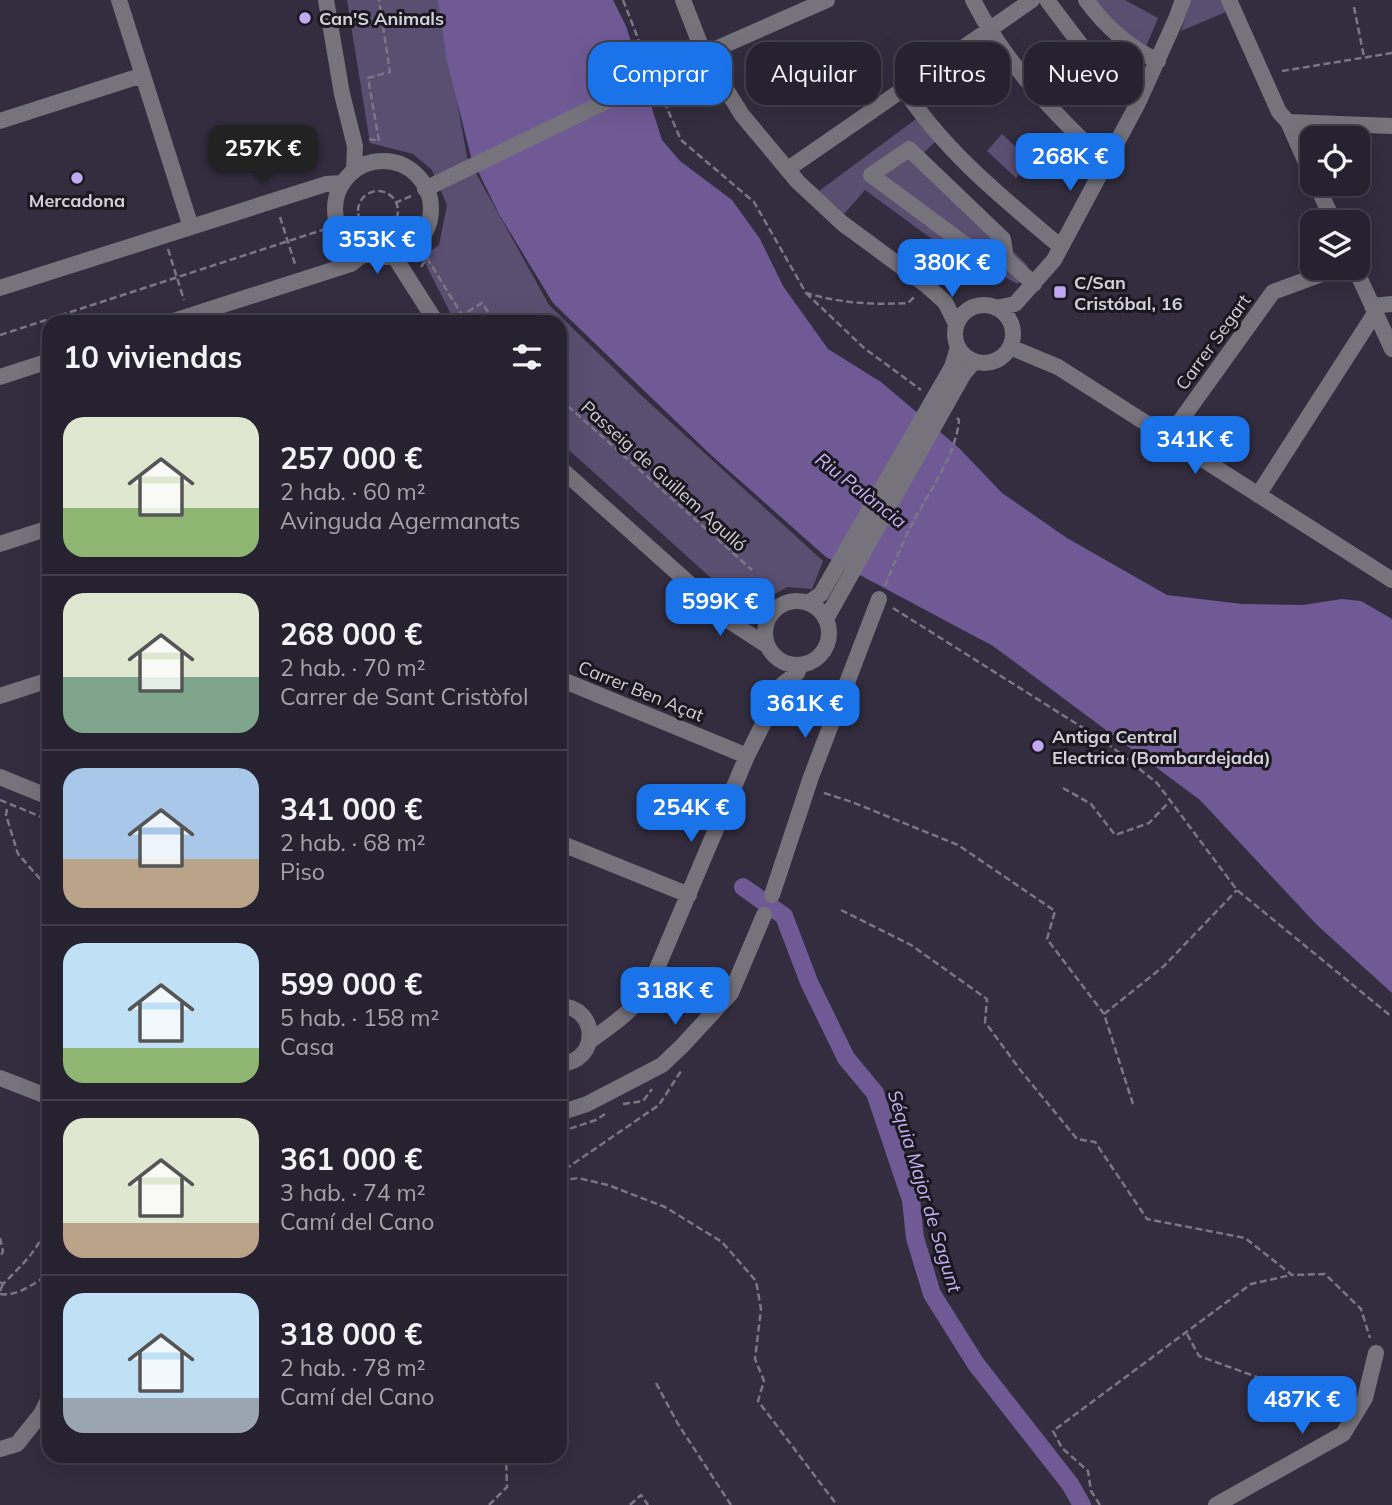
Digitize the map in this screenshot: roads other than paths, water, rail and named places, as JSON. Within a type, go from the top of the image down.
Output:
[{"type":"street","points":[[118,0],[191,227]]},
{"type":"street","points":[[326,0],[353,141],[349,177]]},
{"type":"street","points":[[683,0],[699,42]]},
{"type":"street","points":[[731,42],[827,0]]},
{"type":"street","points":[[973,0],[988,30],[1053,113],[1107,164]]},
{"type":"street","points":[[971,42],[1032,0]]},
{"type":"street","points":[[1048,0],[1079,42]]},
{"type":"street","points":[[1086,0],[1101,21],[1138,51],[1158,61]]},
{"type":"street","points":[[1143,92],[1183,0]]},
{"type":"street","points":[[1229,0],[1279,112],[1288,122],[1300,149]]},
{"type":"street","points":[[0,121],[142,75]]},
{"type":"street","points":[[788,169],[895,95]]},
{"type":"street","points":[[732,99],[742,115],[788,169],[842,223],[945,302],[956,324],[955,340],[965,356],[974,362],[985,363],[995,361],[1010,348],[1015,304]]},
{"type":"street","points":[[425,189],[599,105]]},
{"type":"street","points":[[915,105],[953,152],[1007,202],[1064,243]]},
{"type":"street","points":[[921,105],[959,148]]},
{"type":"street","points":[[996,308],[1015,304],[1054,260],[1137,105]]},
{"type":"street","points":[[1288,122],[1392,126]]},
{"type":"street","points":[[353,141],[374,163]]},
{"type":"street","points":[[1006,259],[986,260],[871,175],[909,149],[1003,239],[1006,259],[1034,284]]},
{"type":"street","points":[[388,161],[405,166],[419,177],[425,189],[429,196],[430,219],[421,239],[394,256],[364,254],[346,240],[335,217],[337,197],[349,177],[361,166],[388,161]]},
{"type":"street","points":[[0,288],[349,177]]},
{"type":"street","points":[[1010,190],[1064,243]]},
{"type":"street","points":[[411,282],[413,246]]},
{"type":"street","points":[[219,314],[301,280],[351,264],[364,254]]},
{"type":"street","points":[[394,256],[432,315]]},
{"type":"street","name":"Carrer Segart","points":[[1168,438],[1273,292],[1306,280]]},
{"type":"street","points":[[1360,280],[1392,349]]},
{"type":"street","points":[[945,302],[996,308],[1007,317],[1012,330]]},
{"type":"street","points":[[1258,495],[1373,310],[1392,304]]},
{"type":"street","points":[[956,324],[968,310],[976,306]]},
{"type":"street","points":[[808,603],[821,594],[952,367],[958,348]]},
{"type":"street","points":[[1010,348],[1058,367],[1392,580]]},
{"type":"street","points":[[826,619],[964,373],[974,362]]},
{"type":"street","points":[[0,377],[42,363]]},
{"type":"street","points":[[567,474],[701,594],[720,615],[768,646],[779,660],[800,666],[815,660],[826,649],[830,634],[826,619],[819,609],[808,603],[800,601],[782,604],[769,617],[765,626],[768,646]]},
{"type":"street","points":[[0,544],[42,530]]},
{"type":"street","points":[[701,594],[737,612],[769,617]]},
{"type":"street","points":[[772,895],[807,788],[879,599]]},
{"type":"street","points":[[779,660],[783,684]]},
{"type":"street","points":[[567,1063],[581,1057],[590,1041],[641,1000],[650,985],[747,756],[783,684],[797,673],[800,666]]},
{"type":"street","points":[[0,696],[42,682]]},
{"type":"street","name":"Carrer Ben Açat","points":[[567,682],[747,756]]},
{"type":"street","points":[[0,777],[42,794]]},
{"type":"street","points":[[567,846],[689,895]]},
{"type":"street","points":[[567,1111],[587,1104],[662,1065],[682,1046],[731,993],[764,915]]},
{"type":"street","points":[[567,1007],[573,1008],[585,1018],[589,1025],[590,1041]]},
{"type":"street","points":[[585,1018],[616,1020]]},
{"type":"street","points":[[0,1078],[42,1094]]},
{"type":"street","points":[[1216,1505],[1343,1434],[1364,1398],[1376,1353]]},
{"type":"street","points":[[0,1449],[17,1444],[42,1411]]},
{"type":"water","name":"Riu Palància","points":[[438,0],[613,0],[631,42],[588,42],[588,105],[651,105],[662,140],[680,161],[732,200],[760,239],[783,286],[828,349],[881,382],[959,448],[1002,493],[1067,538],[1167,595],[1242,604],[1303,605],[1342,599],[1361,601],[1392,619],[1392,993],[1317,925],[1200,800],[993,646],[826,557],[711,455],[553,303],[499,214],[471,157],[447,61]]},
{"type":"waterway","name":"Séquia Major de Sagunt","points":[[743,887],[784,916],[809,982],[846,1058],[875,1093],[911,1200],[915,1238],[932,1294],[976,1364],[1070,1484],[1082,1505]]},
{"type":"place","name":"Can'S Animals","points":[[305,18]]},
{"type":"place","name":"Mercadona","points":[[77,178]]},
{"type":"place","name":"C/San Cristóbal, 16","points":[[1060,292]]},
{"type":"place","name":"Antiga Central Electrica (Bombardejada)","points":[[1038,746]]}]
